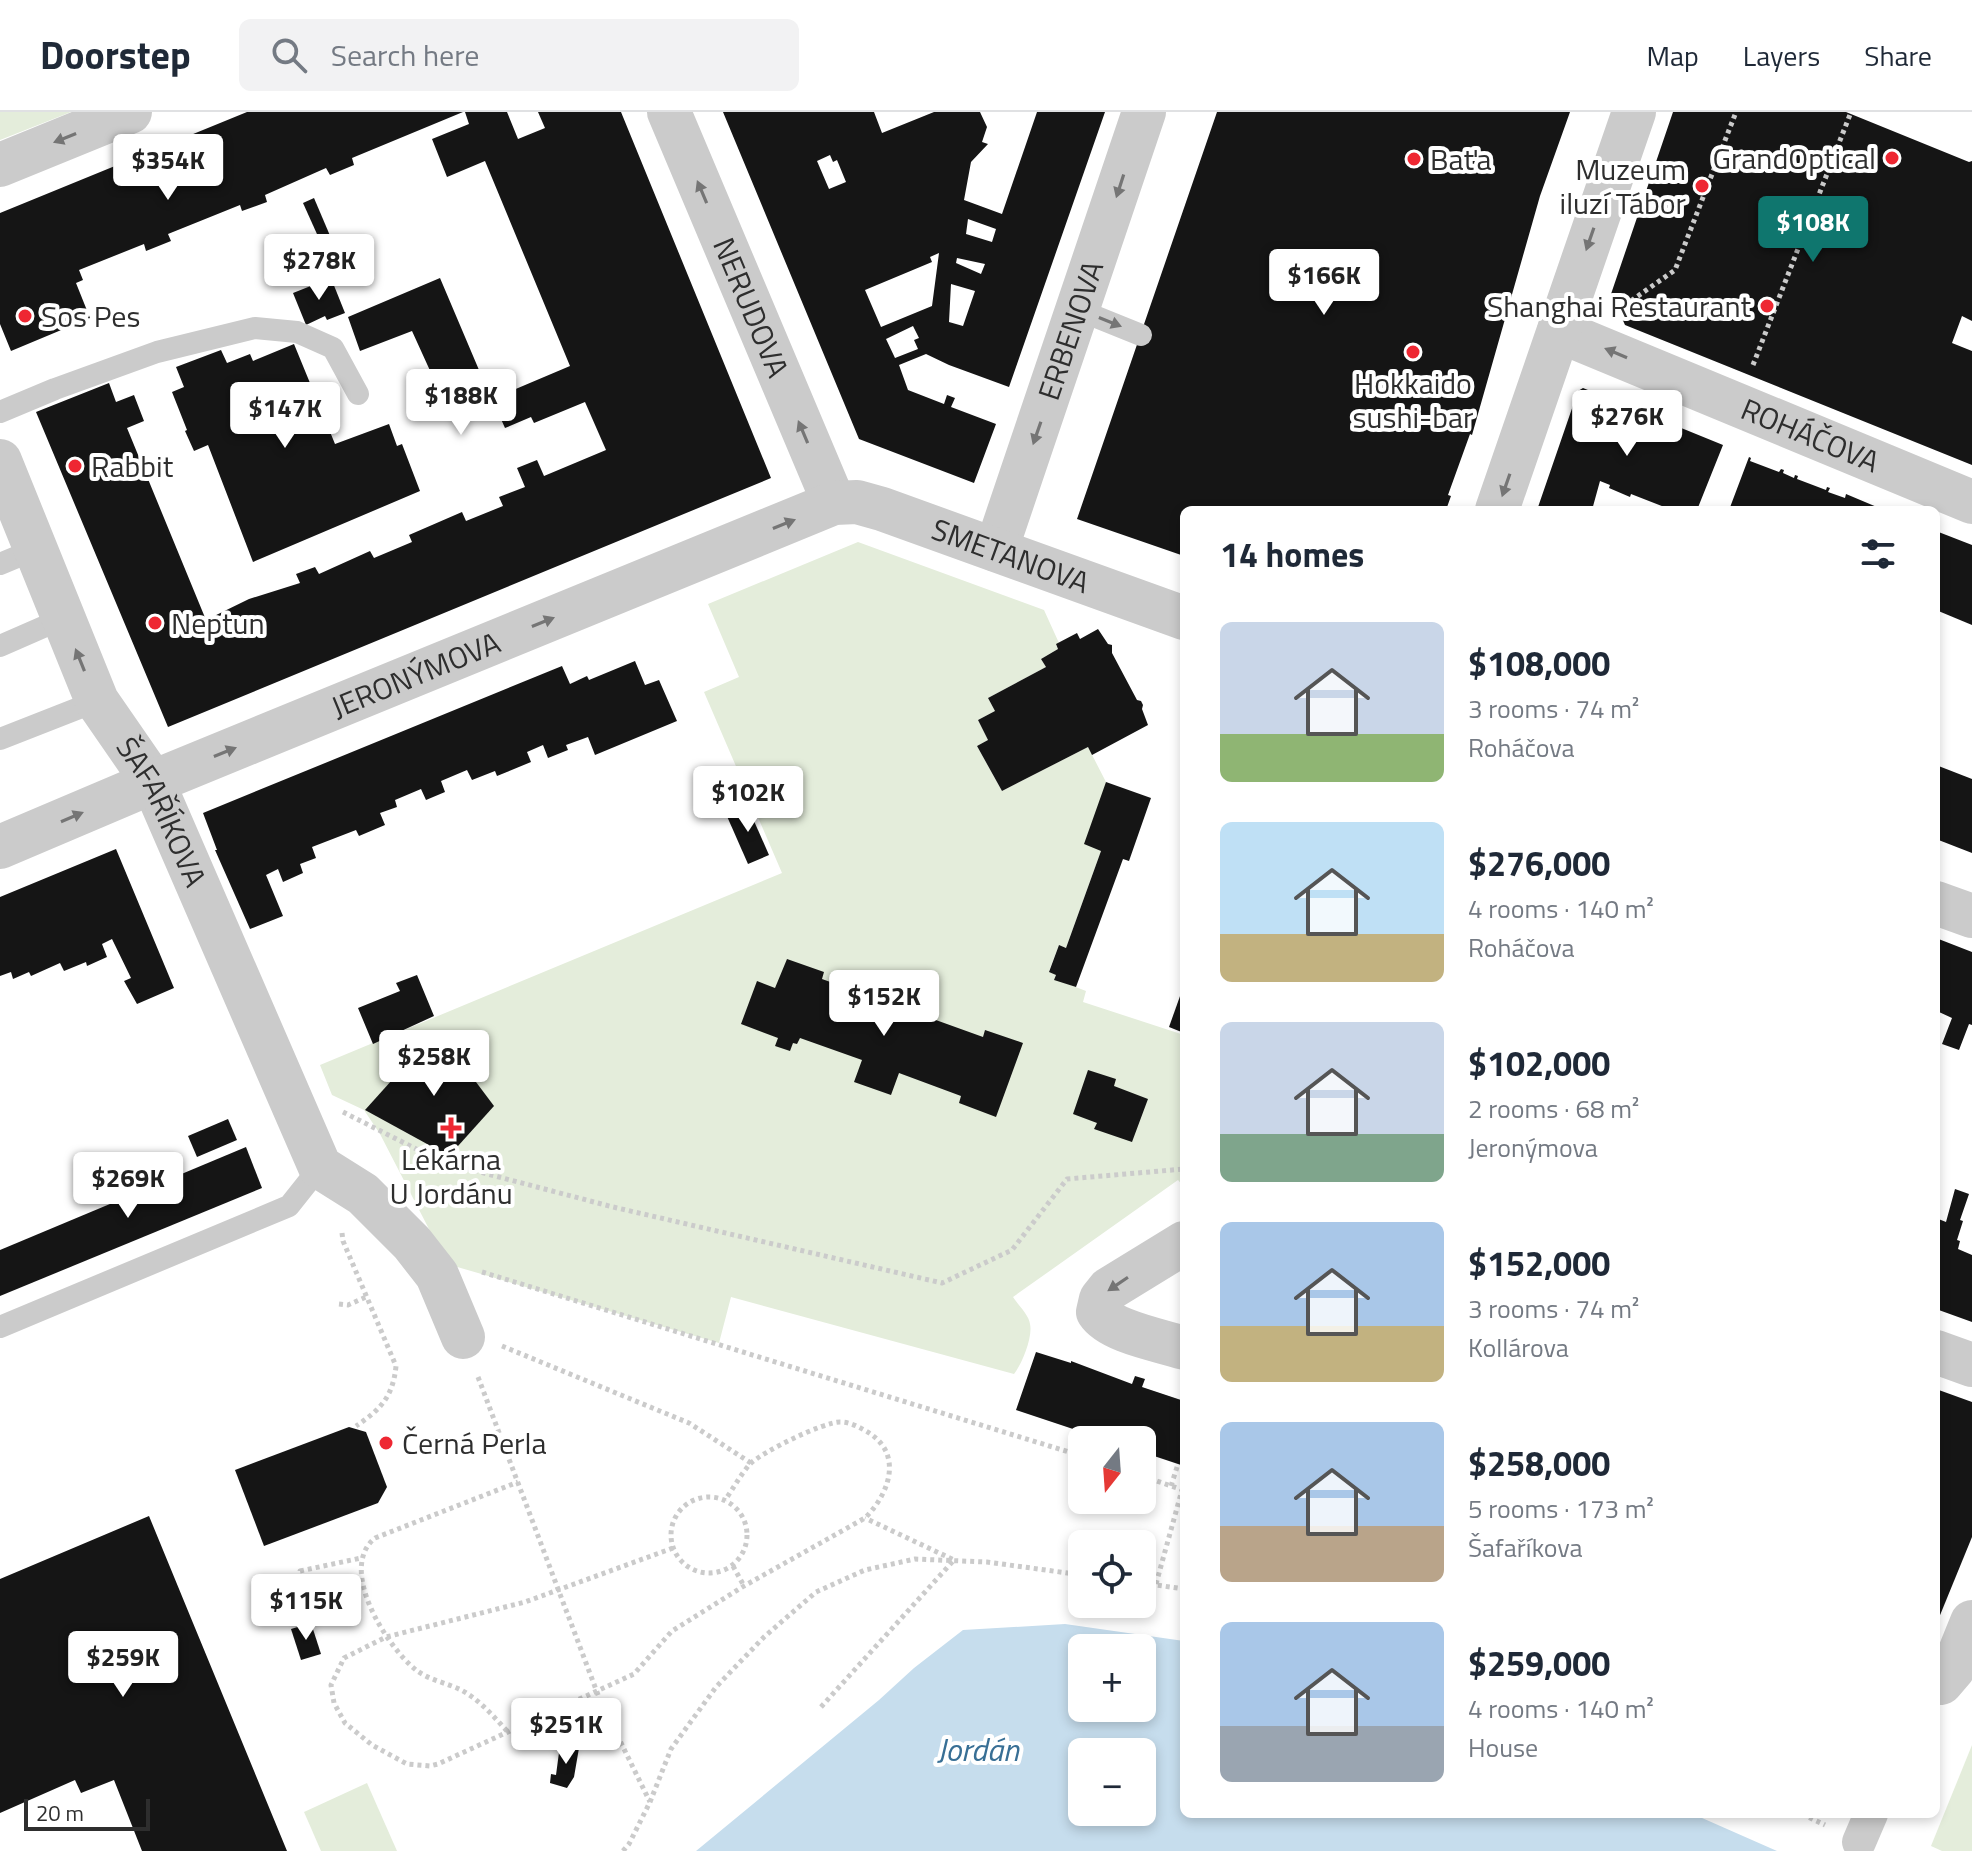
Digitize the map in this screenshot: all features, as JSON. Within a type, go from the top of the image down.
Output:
[{"type":"street","points":[[0,165],[130,112]]},
{"type":"street","name":"NERUDOVA","points":[[669,112],[834,503]]},
{"type":"street","name":"ERBENOVA","points":[[996,550],[1144,112]]},
{"type":"street","points":[[1498,506],[1634,112]]},
{"type":"street","name":"ROHÁČOVA","points":[[1559,331],[1972,502]]},
{"type":"street","name":"ŠAFAŘÍKOVA","points":[[2,472],[18,556],[64,618],[97,701],[153,782],[320,1167]]},
{"type":"street","name":"SMETANOVA","points":[[834,503],[857,502],[882,509],[1180,617]]},
{"type":"street","name":"JERONÝMOVA","points":[[0,847],[834,503]]},
{"type":"street","points":[[1940,904],[1972,916]]},
{"type":"street","points":[[320,1167],[363,1194],[412,1243],[437,1275],[463,1337]]},
{"type":"street","points":[[1180,1245],[1109,1289],[1101,1299],[1098,1312],[1104,1322],[1180,1347]]},
{"type":"street","points":[[1940,1353],[1972,1365]]},
{"type":"street","points":[[1940,1683],[1953,1669],[1972,1622]]},
{"type":"lane","points":[[1079,310],[1141,335]]},
{"type":"lane","points":[[0,412],[157,352],[255,328],[297,332],[333,348],[358,394]]},
{"type":"lane","points":[[0,646],[64,618]]},
{"type":"lane","points":[[0,739],[97,701]]},
{"type":"lane","points":[[0,1327],[289,1206],[320,1167]]},
{"type":"path","points":[[1618,309],[1675,270],[1736,112]]},
{"type":"path","points":[[1754,362],[1851,112]]},
{"type":"path","points":[[343,1112],[442,1162],[613,1207],[942,1283],[1012,1250],[1067,1179],[1180,1169]]},
{"type":"path","points":[[356,1426],[376,1413],[388,1399],[396,1366],[342,1235],[346,1217],[363,1194]]},
{"type":"path","points":[[474,1270],[1068,1452]]},
{"type":"path","points":[[339,1304],[348,1305],[366,1297]]},
{"type":"path","points":[[650,1802],[597,1693],[463,1337],[481,1339],[516,1351],[689,1423],[751,1463]]},
{"type":"path","points":[[673,1548],[525,1602],[386,1637],[344,1658],[331,1685],[334,1703],[345,1723],[357,1734],[407,1764],[430,1766],[634,1674],[672,1631],[744,1586],[865,1518],[876,1507],[888,1486],[889,1462],[881,1443],[873,1435],[853,1424],[840,1422],[816,1429],[751,1463],[725,1500]]},
{"type":"path","points":[[1171,1486],[1178,1464]]},
{"type":"path","points":[[1156,1481],[1180,1489]]},
{"type":"path","points":[[507,1731],[482,1703],[413,1667],[386,1637],[366,1593],[361,1576],[361,1558],[364,1549],[375,1538],[518,1482]]},
{"type":"path","points":[[713,1497],[725,1500],[744,1518],[748,1531],[747,1545],[733,1566],[710,1574],[698,1572],[679,1559],[673,1548],[673,1523],[688,1503],[713,1497]]},
{"type":"path","points":[[1180,1500],[1156,1584],[1180,1588]]},
{"type":"path","points":[[865,1518],[954,1560]]},
{"type":"path","points":[[299,1595],[300,1571],[361,1558]]},
{"type":"path","points":[[623,1851],[650,1802],[671,1749],[716,1687],[764,1637],[816,1592],[865,1570],[915,1559],[987,1562],[1068,1573]]},
{"type":"path","points":[[821,1707],[954,1560]]},
{"type":"path","points":[[733,1566],[744,1586]]},
{"type":"green space","points":[[0,112],[71,112],[0,140]]},
{"type":"green space","points":[[858,542],[1044,610],[1059,643],[1056,645],[1058,649],[1041,659],[1046,667],[988,698],[995,711],[978,720],[988,740],[977,746],[1002,791],[1088,747],[1106,782],[1101,851],[1066,948],[1059,945],[1049,971],[1056,975],[1055,979],[1086,991],[1083,1002],[1180,1034],[1180,1182],[1178,1180],[1013,1297],[1028,1317],[1031,1329],[1026,1350],[1014,1374],[731,1297],[719,1343],[447,1264],[380,1134],[364,1110],[332,1095],[320,1065],[782,873],[704,692],[739,677],[708,604]]},
{"type":"green space","points":[[1972,1745],[1972,1851],[1942,1851],[1931,1846]]},
{"type":"green space","points":[[367,1783],[397,1851],[321,1851],[304,1812]]},
{"type":"water","name":"Jordán","points":[[1065,1624],[1135,1634],[1068,1634],[1068,1722],[1156,1722],[1156,1637],[1180,1640],[1180,1818],[1702,1818],[1777,1851],[696,1851],[963,1630]]},
{"type":"building","points":[[247,112],[463,112],[352,158],[354,165],[330,175],[326,168],[265,195],[267,202],[242,211],[240,205],[168,234],[171,241],[146,251],[144,244],[79,270],[83,280],[76,283],[90,318],[11,351],[0,324],[0,213]]},
{"type":"building","points":[[465,112],[507,112],[518,139],[545,128],[538,112],[621,112],[771,478],[168,727],[36,412],[109,383],[116,402],[134,395],[144,421],[127,428],[206,620],[249,599],[300,583],[296,574],[315,567],[319,574],[370,551],[374,558],[412,542],[409,535],[462,512],[466,521],[503,506],[499,497],[525,487],[517,468],[537,460],[544,476],[606,450],[585,402],[534,423],[531,417],[505,428],[492,399],[570,366],[485,161],[447,177],[432,139],[469,124]]},
{"type":"building","points":[[723,112],[874,112],[882,133],[934,112],[980,112],[987,127],[982,142],[988,144],[971,162],[964,200],[1002,214],[1037,112],[1105,112],[1009,387],[926,354],[899,365],[908,390],[944,404],[947,395],[955,398],[951,407],[996,424],[974,483],[859,439]],"holes":[[[830,155],[833,162],[837,160],[846,182],[829,189],[817,161]],[[968,219],[996,229],[992,242],[966,234]],[[939,253],[932,306],[881,327],[865,290],[932,262],[930,257]],[[957,258],[985,264],[981,274],[956,263]],[[951,284],[975,291],[963,326],[949,322]],[[913,326],[919,338],[914,340],[918,349],[895,358],[886,339]]]},
{"type":"building","points":[[1217,112],[1570,112],[1540,196],[1472,435],[1448,495],[1451,496],[1447,506],[1180,506],[1180,555],[1077,519]]},
{"type":"building","points":[[1673,112],[1846,112],[1972,161],[1972,321],[1962,316],[1952,343],[1972,351],[1972,465],[1625,325],[1611,294]]},
{"type":"building","points":[[314,198],[331,238],[321,243],[303,203]]},
{"type":"building","points":[[331,278],[345,313],[327,320],[325,316],[306,325],[293,293]]},
{"type":"building","points":[[440,278],[479,370],[437,386],[412,331],[360,351],[348,317]]},
{"type":"building","points":[[294,344],[335,444],[389,424],[397,446],[402,444],[420,491],[253,562],[208,445],[194,451],[185,431],[172,392],[184,387],[176,367],[221,350],[227,363],[250,354],[253,361]]},
{"type":"building","points":[[1583,388],[1723,445],[1699,506],[1662,506],[1631,494],[1630,497],[1600,481],[1593,506],[1538,506],[1578,391]]},
{"type":"building","points":[[1749,457],[1750,461],[1779,472],[1784,470],[1783,473],[1794,478],[1795,475],[1797,479],[1826,490],[1830,488],[1828,492],[1845,498],[1846,494],[1874,506],[1731,506]]},
{"type":"building","points":[[1940,533],[1972,545],[1972,625],[1940,612]]},
{"type":"building","points":[[1098,629],[1112,645],[1112,653],[1137,700],[1143,705],[1148,725],[1092,755],[1088,747],[1002,791],[977,746],[988,740],[978,720],[995,711],[988,698],[1046,667],[1041,659],[1058,649],[1056,644],[1077,633],[1080,639]]},
{"type":"building","points":[[635,661],[645,685],[659,680],[677,721],[595,755],[588,737],[566,745],[568,750],[548,758],[543,745],[527,752],[531,762],[497,776],[495,771],[472,780],[467,770],[441,781],[445,792],[426,800],[421,789],[395,800],[397,807],[380,813],[385,825],[359,836],[356,830],[312,847],[316,858],[300,864],[303,873],[283,882],[278,869],[266,875],[283,916],[250,929],[215,850],[203,813],[562,666],[570,684],[587,676],[589,680]]},
{"type":"building","points":[[1940,767],[1972,779],[1972,853],[1940,841]]},
{"type":"building","points":[[1106,782],[1151,798],[1129,861],[1123,859],[1076,987],[1054,980],[1056,975],[1049,972],[1059,945],[1066,948],[1101,851],[1084,844]]},
{"type":"building","points":[[747,805],[769,855],[748,864],[726,814]]},
{"type":"building","points":[[116,849],[174,988],[137,1004],[124,981],[131,978],[112,939],[102,944],[107,957],[87,966],[86,962],[64,971],[60,963],[31,976],[29,972],[13,979],[11,972],[0,976],[0,897]]},
{"type":"building","points":[[1940,940],[1972,952],[1972,1025],[1969,1024],[1959,1050],[1942,1044],[1952,1018],[1940,1012]]},
{"type":"building","points":[[787,959],[824,972],[822,979],[983,1037],[985,1030],[1023,1043],[996,1117],[959,1103],[961,1096],[899,1073],[891,1095],[854,1082],[862,1060],[800,1038],[797,1044],[793,1043],[790,1051],[775,1046],[778,1038],[741,1024],[757,981],[775,988]]},
{"type":"building","points":[[417,975],[434,1016],[373,1044],[358,1008],[400,991],[396,983]]},
{"type":"building","points":[[1180,996],[1180,1031],[1169,1027]]},
{"type":"building","points":[[437,1030],[494,1106],[449,1156],[365,1110]]},
{"type":"building","points":[[1088,1070],[1116,1079],[1114,1086],[1148,1099],[1132,1142],[1094,1129],[1097,1123],[1073,1114]]},
{"type":"building","points":[[228,1119],[237,1140],[197,1157],[188,1136]]},
{"type":"building","points":[[246,1147],[262,1188],[0,1296],[0,1250]]},
{"type":"building","points":[[1955,1189],[1969,1194],[1957,1240],[1960,1241],[1958,1249],[1972,1255],[1972,1322],[1940,1310],[1940,1220],[1946,1222]]},
{"type":"building","points":[[1036,1352],[1071,1361],[1132,1384],[1135,1376],[1145,1379],[1142,1387],[1180,1400],[1180,1465],[1156,1457],[1156,1426],[1068,1427],[1016,1410]]},
{"type":"building","points":[[1940,1390],[1972,1402],[1972,1537],[1940,1615]]},
{"type":"building","points":[[349,1427],[366,1432],[387,1487],[378,1503],[264,1546],[235,1470]]},
{"type":"building","points":[[149,1516],[287,1851],[142,1851],[114,1780],[81,1793],[75,1780],[0,1813],[0,1579]]},
{"type":"building","points":[[311,1623],[321,1654],[301,1660],[291,1629]]},
{"type":"building","points":[[560,1745],[579,1748],[574,1777],[567,1788],[550,1783],[551,1774],[556,1775]]},
{"type":"place","name":"GrandOptical","points":[[1892,158]]},
{"type":"place","name":"Baťa","points":[[1414,159]]},
{"type":"place","name":"Muzeum iluzí Tábor","points":[[1702,186]]},
{"type":"place","name":"Shanghai Restaurant","points":[[1767,306]]},
{"type":"place","name":"Sos Pes","points":[[25,316]]},
{"type":"place","name":"Hokkaido sushi-bar","points":[[1413,352]]},
{"type":"place","name":"Rabbit","points":[[75,466]]},
{"type":"place","name":"Neptun","points":[[155,623]]},
{"type":"place","name":"Lékárna U Jordánu","points":[[451,1128]]},
{"type":"place","name":"Černá Perla","points":[[386,1443]]}]
